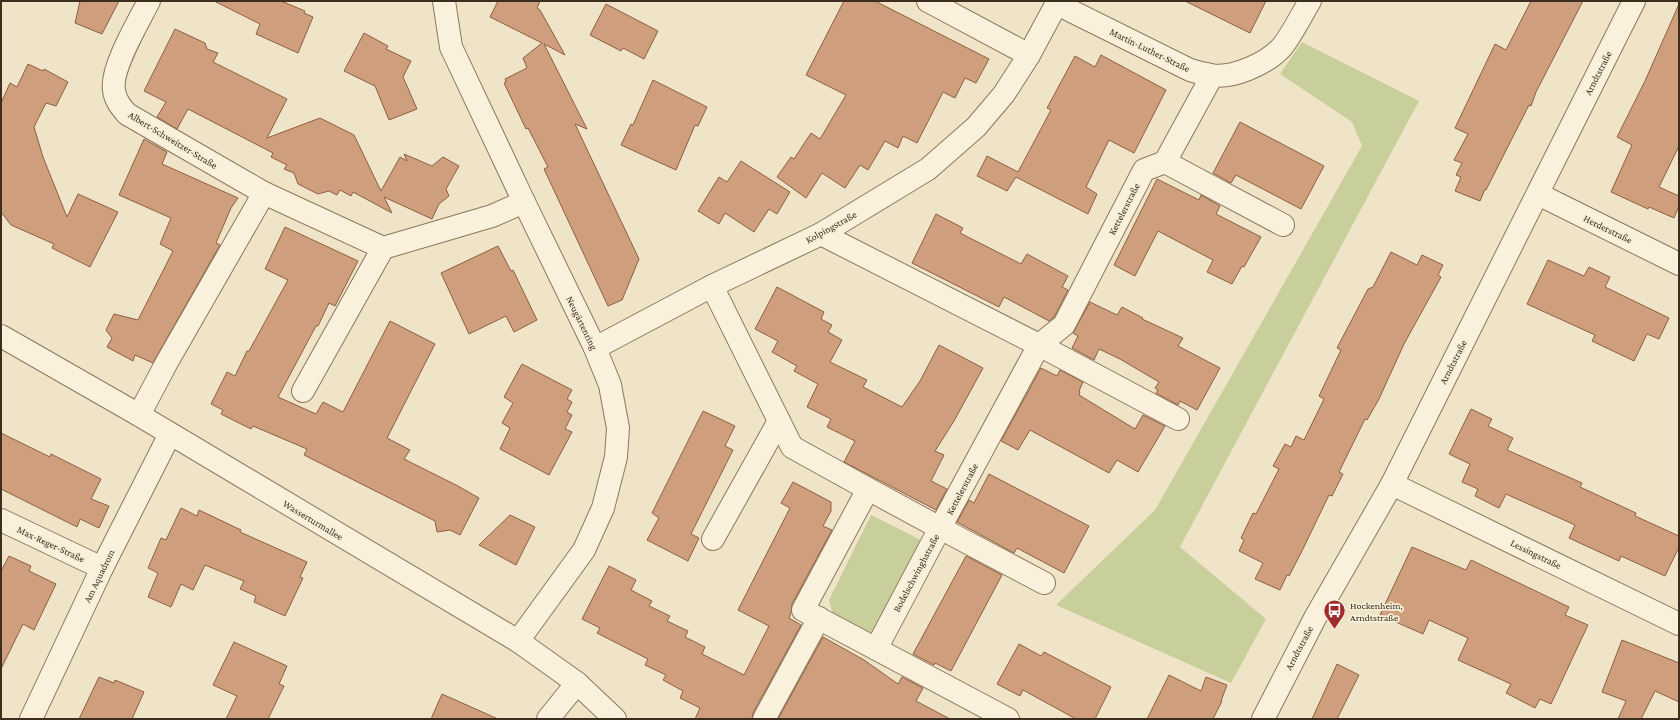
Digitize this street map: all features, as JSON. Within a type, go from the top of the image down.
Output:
[{"type":"street","name":"Albert-Schweitzer-Straße","points":[[149,1],[116,68],[114,89],[118,102],[127,114],[264,193],[383,248]]},
{"type":"street","name":"Neugärtenring","points":[[444,1],[451,47],[595,348],[610,385],[618,428],[616,456],[603,508],[584,550],[518,641]]},
{"type":"street","points":[[928,1],[1029,55]]},
{"type":"street","name":"Martin-Luther-Straße","points":[[1058,2],[1190,70],[1212,76],[1245,70],[1260,64],[1281,48],[1310,1]]},
{"type":"street","name":"Arndtstraße","points":[[1263,719],[1315,618],[1392,484],[1634,1]]},
{"type":"street","name":"Kolpingstraße","points":[[595,348],[712,286],[821,234],[928,170],[976,127],[1004,94],[1029,55],[1058,2]]},
{"type":"street","points":[[1212,76],[1165,162],[1283,225]]},
{"type":"street","name":"Kettelerstraße","points":[[940,528],[1039,345],[1064,325],[1144,170],[1165,162]]},
{"type":"street","points":[[139,415],[167,362],[264,193]]},
{"type":"street","name":"Herderstraße","points":[[1538,194],[1679,264]]},
{"type":"street","points":[[303,391],[383,248],[492,216],[524,202]]},
{"type":"street","points":[[821,234],[1039,345],[1178,419]]},
{"type":"street","name":"Bodelschwinghstraße","points":[[712,286],[792,447],[940,528],[876,648]]},
{"type":"street","name":"Wasserturmallee","points":[[1,336],[139,415],[518,641],[576,683],[615,719]]},
{"type":"street","points":[[713,539],[779,421]]},
{"type":"street","name":"Am Aquadrom","points":[[31,719],[102,568],[170,434]]},
{"type":"street","name":"Lessingstraße","points":[[1392,484],[1679,624]]},
{"type":"street","points":[[868,489],[803,610],[1008,719]]},
{"type":"street","name":"Max-Reger-Straße","points":[[1,520],[102,568]]},
{"type":"street","points":[[940,528],[1044,583]]},
{"type":"street","points":[[764,719],[818,618]]},
{"type":"street","points":[[548,719],[576,683]]},
{"type":"green space","points":[[1302,42],[1419,101],[1180,547],[1266,619],[1231,683],[1056,605],[1155,510],[1362,146],[1352,122],[1280,74]]},
{"type":"green space","points":[[871,515],[925,542],[877,637],[833,616],[829,600]]},
{"type":"building","points":[[80,1],[119,1],[102,34],[75,23]]},
{"type":"building","points":[[214,1],[281,1],[305,11],[304,13],[313,17],[298,53],[256,34],[260,24]]},
{"type":"building","points":[[498,1],[540,1],[537,8],[540,10],[565,55],[544,44],[587,129],[575,124],[639,259],[622,300],[608,306],[544,169],[548,167],[528,128],[526,129],[504,83],[506,82],[505,79],[527,68],[523,58],[542,43],[490,17]]},
{"type":"building","points":[[844,1],[875,1],[989,59],[976,83],[965,78],[955,98],[943,92],[917,143],[903,136],[898,148],[885,141],[868,170],[860,165],[845,188],[822,173],[806,198],[777,177],[791,157],[794,159],[811,133],[820,139],[846,95],[806,75]]},
{"type":"building","points":[[1185,1],[1266,1],[1250,33]]},
{"type":"building","points":[[1531,1],[1583,1],[1536,92],[1531,106],[1529,105],[1480,201],[1455,191],[1461,177],[1456,175],[1462,163],[1454,160],[1468,134],[1455,128],[1495,44],[1506,50]]},
{"type":"building","points":[[606,4],[658,31],[644,59],[623,48],[621,51],[590,35]]},
{"type":"building","points":[[1679,4],[1679,146],[1659,187],[1679,196],[1679,206],[1674,218],[1649,207],[1648,209],[1611,192],[1632,145],[1617,137],[1645,81]]},
{"type":"building","points":[[175,29],[205,43],[207,49],[218,53],[213,62],[287,99],[267,138],[320,118],[354,135],[381,191],[400,157],[407,161],[404,154],[432,166],[443,157],[459,166],[446,189],[449,196],[439,204],[432,219],[384,197],[392,213],[353,192],[351,196],[340,190],[337,195],[329,191],[318,194],[298,184],[294,173],[284,169],[287,165],[271,157],[273,153],[188,109],[177,129],[157,117],[166,102],[144,91]]},
{"type":"building","points":[[364,33],[388,46],[386,49],[411,61],[403,77],[417,109],[389,120],[375,86],[344,71]]},
{"type":"building","points":[[1101,55],[1166,90],[1134,153],[1109,140],[1086,187],[1097,194],[1088,214],[1016,177],[1007,191],[977,176],[987,156],[1018,172],[1051,110],[1047,108],[1075,56],[1095,67]]},
{"type":"building","points":[[28,64],[43,71],[44,69],[68,82],[56,106],[46,103],[34,127],[43,157],[67,217],[78,194],[118,212],[90,267],[52,248],[54,244],[11,225],[1,212],[1,103],[10,83],[17,87]]},
{"type":"building","points":[[653,80],[707,107],[698,126],[695,125],[676,170],[621,145],[631,124],[633,125]]},
{"type":"building","points":[[1240,122],[1324,166],[1301,209],[1236,175],[1231,183],[1213,173]]},
{"type":"building","points":[[144,139],[167,152],[162,164],[238,198],[231,208],[216,243],[220,245],[153,363],[135,355],[133,361],[107,347],[112,338],[106,330],[114,314],[138,320],[173,251],[160,244],[171,218],[119,195]]},
{"type":"building","points":[[741,161],[790,192],[777,214],[769,209],[754,232],[725,213],[719,224],[698,211],[719,177],[727,182]]},
{"type":"building","points":[[1157,179],[1199,200],[1201,195],[1220,206],[1216,214],[1261,237],[1244,267],[1242,266],[1232,284],[1207,272],[1213,260],[1158,231],[1135,276],[1114,265]]},
{"type":"building","points":[[936,214],[963,228],[960,233],[1021,264],[1027,254],[1068,276],[1062,287],[1068,290],[1054,317],[1049,321],[1004,297],[999,307],[912,263]]},
{"type":"building","points":[[285,227],[358,261],[335,306],[329,303],[318,326],[316,326],[278,397],[316,414],[323,402],[343,412],[390,321],[435,344],[387,438],[410,450],[404,459],[479,498],[460,535],[450,530],[437,532],[435,521],[304,455],[307,449],[253,426],[251,429],[221,414],[223,410],[211,404],[227,372],[235,376],[247,351],[249,351],[288,280],[265,269]]},
{"type":"building","points":[[498,246],[511,271],[513,270],[537,320],[514,332],[506,316],[469,334],[441,273]]},
{"type":"building","points":[[1391,252],[1417,265],[1422,255],[1443,265],[1438,275],[1441,277],[1404,344],[1379,399],[1367,420],[1365,419],[1339,472],[1343,474],[1332,496],[1329,495],[1301,553],[1289,576],[1287,575],[1280,590],[1255,579],[1263,563],[1239,551],[1244,540],[1241,538],[1253,513],[1256,514],[1279,469],[1273,466],[1285,444],[1291,447],[1296,436],[1304,440],[1324,399],[1319,396],[1341,350],[1337,348],[1368,289],[1373,287]]},
{"type":"building","points":[[1548,260],[1584,276],[1589,267],[1610,277],[1605,287],[1669,318],[1659,339],[1647,334],[1634,361],[1592,341],[1595,335],[1527,304]]},
{"type":"building","points":[[777,287],[824,312],[821,319],[832,325],[828,332],[842,340],[830,362],[867,380],[863,387],[902,407],[920,381],[939,345],[983,368],[954,421],[935,451],[944,455],[931,481],[947,489],[936,510],[844,462],[855,441],[827,427],[831,419],[807,407],[818,384],[794,371],[797,366],[772,352],[778,341],[755,329]]},
{"type":"building","points":[[1090,302],[1117,315],[1122,307],[1143,318],[1142,319],[1183,338],[1178,346],[1220,368],[1197,410],[1180,401],[1178,405],[1156,393],[1158,390],[1155,388],[1159,382],[1120,359],[1099,349],[1094,360],[1072,348],[1078,336],[1073,333]]},
{"type":"building","points":[[522,364],[572,390],[567,399],[572,402],[567,412],[572,415],[565,429],[572,432],[549,475],[500,449],[510,428],[502,423],[513,403],[504,397]]},
{"type":"building","points":[[1041,368],[1057,376],[1060,370],[1083,382],[1079,395],[1135,429],[1143,415],[1165,426],[1138,472],[1117,460],[1109,473],[1030,430],[1018,450],[1001,441]]},
{"type":"building","points":[[1471,409],[1492,419],[1488,426],[1513,438],[1507,450],[1582,483],[1580,487],[1636,513],[1635,516],[1679,536],[1679,547],[1665,576],[1621,556],[1619,561],[1569,538],[1575,525],[1506,494],[1499,508],[1475,496],[1478,489],[1462,482],[1470,464],[1449,454]]},
{"type":"building","points":[[703,411],[735,426],[725,446],[733,450],[691,534],[699,538],[688,561],[647,540],[659,518],[652,513]]},
{"type":"building","points":[[1,433],[50,457],[51,454],[101,479],[91,499],[109,506],[99,528],[80,519],[77,527],[1,489]]},
{"type":"building","points":[[989,474],[1089,526],[1064,573],[1017,548],[1014,553],[957,522],[969,500],[974,503]]},
{"type":"building","points":[[793,482],[831,502],[831,511],[823,526],[832,530],[792,604],[789,618],[801,625],[753,713],[752,719],[695,719],[700,708],[680,698],[683,691],[663,680],[666,675],[645,665],[648,659],[597,633],[600,628],[582,619],[609,566],[636,580],[631,590],[652,601],[649,606],[670,616],[667,621],[688,631],[685,637],[705,647],[702,654],[744,675],[769,626],[738,610],[790,508],[781,503]]},
{"type":"building","points":[[181,508],[197,516],[199,510],[241,530],[240,532],[307,562],[300,577],[303,578],[285,616],[254,602],[256,596],[240,589],[244,581],[205,565],[193,590],[181,584],[171,607],[148,597],[158,573],[148,568],[161,538],[166,540]]},
{"type":"building","points":[[510,515],[535,527],[516,565],[479,545]]},
{"type":"building","points":[[1412,547],[1466,570],[1471,560],[1569,607],[1565,615],[1588,625],[1551,704],[1540,699],[1535,708],[1506,693],[1511,684],[1458,660],[1468,638],[1429,620],[1423,634],[1380,615]]},
{"type":"building","points":[[9,556],[31,566],[29,571],[56,584],[34,630],[23,624],[1,669],[1,571]]},
{"type":"building","points":[[966,556],[1002,575],[951,671],[935,663],[934,665],[913,654]]},
{"type":"building","points":[[823,637],[864,660],[898,684],[902,677],[923,688],[916,701],[950,719],[778,719]]},
{"type":"building","points":[[1622,640],[1679,663],[1679,702],[1655,691],[1641,719],[1618,719],[1626,701],[1602,692]]},
{"type":"building","points":[[234,642],[287,666],[279,684],[284,686],[268,719],[226,719],[237,696],[213,685]]},
{"type":"building","points":[[1019,644],[1041,656],[1044,652],[1111,687],[1095,719],[1076,719],[1023,690],[1020,696],[997,684]]},
{"type":"building","points":[[1337,664],[1359,675],[1337,719],[1312,719]]},
{"type":"building","points":[[1169,675],[1201,691],[1206,677],[1227,685],[1222,701],[1213,719],[1147,719]]},
{"type":"building","points":[[99,677],[114,683],[115,680],[144,692],[132,719],[79,719]]},
{"type":"building","points":[[442,694],[498,719],[431,719]]},
{"type":"place","name":"Hockenheim, Arndtstraße","points":[[1335,630]]}]
